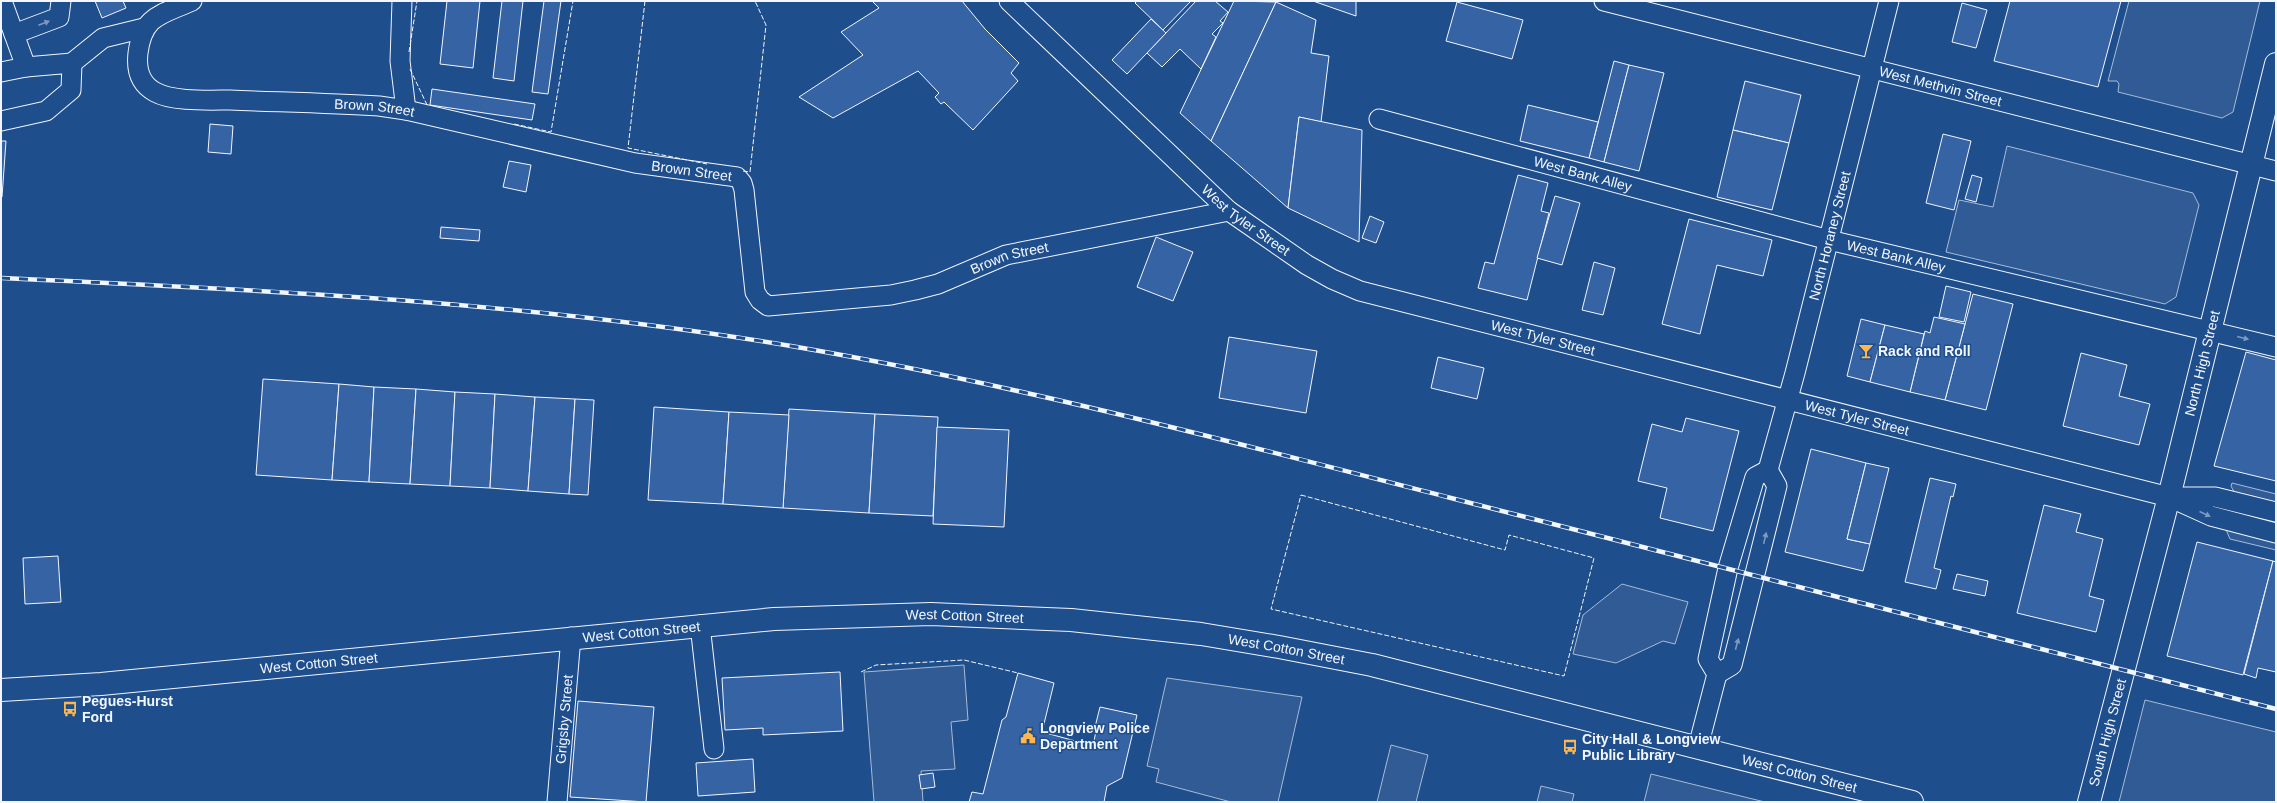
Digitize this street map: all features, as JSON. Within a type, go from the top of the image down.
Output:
[{"type":"main road","name":"North High Street","points":[[2126,663],[2169,497],[2276,64]]},
{"type":"main road","name":"West Cotton Street","points":[[1,690],[101,684],[571,637],[808,617],[931,614],[1071,620],[1186,632],[1279,647],[1372,665],[1912,802]]},
{"type":"main road","name":"South High Street","points":[[2089,802],[2126,663]]},
{"type":"street","points":[[2,1],[26,67]]},
{"type":"street","points":[[14,34],[59,17],[61,1]]},
{"type":"street","points":[[1,72],[26,67],[72,63],[103,38],[144,28],[159,15],[192,1]]},
{"type":"street","points":[[402,1],[400,61],[406,110]]},
{"type":"street","name":"West Tyler Street","points":[[1009,1],[1229,211],[1307,265],[1332,279],[1360,291],[2169,497],[2211,516],[2276,533]]},
{"type":"street","name":"West Methvin Street","points":[[1604,1],[2276,171]]},
{"type":"street","name":"North Horaney Street","points":[[1768,470],[1788,401],[1889,1]]},
{"type":"street","name":"Brown Street","points":[[144,28],[138,58],[141,79],[146,86],[164,96],[198,99],[358,105],[406,110],[635,163],[737,177],[742,183],[744,190],[755,292],[760,300],[768,306],[891,295],[938,284],[1006,255],[1229,211]]},
{"type":"street","points":[[1,121],[46,111],[71,90],[72,63]]},
{"type":"street","name":"West Bank Alley","points":[[1379,119],[1829,240],[2276,347]]},
{"type":"street","points":[[1698,747],[1717,674],[1732,665],[1756,576],[1777,486],[1768,470],[1755,477],[1728,568],[1708,659],[1717,674]]},
{"type":"street","name":"West Tyler Street","points":[[2169,497],[2216,497],[2276,512]]},
{"type":"street","points":[[700,625],[714,749]]},
{"type":"street","name":"Grigsby Street","points":[[557,802],[571,637]]},
{"type":"shaded area","points":[[2129,1],[2260,1],[2233,112],[2222,118],[2118,92],[2119,84],[2117,81],[2108,81]]},
{"type":"shaded area","points":[[2007,146],[2193,193],[2199,205],[2176,297],[2165,304],[1946,252],[1959,200],[1993,207]]},
{"type":"shaded area","points":[[2232,483],[2276,494],[2276,506],[2236,496],[2231,486]]},
{"type":"shaded area","points":[[2224,525],[2276,538],[2276,550],[2230,539]]},
{"type":"shaded area","points":[[1622,584],[1688,602],[1675,644],[1663,641],[1616,663],[1573,654],[1583,615]]},
{"type":"shaded area","points":[[964,665],[968,720],[951,722],[955,769],[921,771],[923,802],[874,802],[864,672]]},
{"type":"shaded area","points":[[1167,678],[1302,697],[1278,802],[1231,802],[1156,782],[1159,769],[1147,766]]},
{"type":"shaded area","points":[[2145,700],[2276,732],[2276,802],[2119,802]]},
{"type":"shaded area","points":[[1391,745],[1428,755],[1416,802],[1377,802]]},
{"type":"shaded area","points":[[1651,774],[1765,802],[1644,802]]},
{"type":"shaded area","points":[[1541,786],[1574,794],[1572,802],[1537,802]]},
{"type":"building","points":[[95,1],[123,1],[126,8],[102,18]]},
{"type":"building","points":[[447,1],[480,1],[473,68],[440,64]]},
{"type":"building","points":[[502,1],[523,1],[514,81],[493,78]]},
{"type":"building","points":[[544,1],[561,1],[548,94],[532,92]]},
{"type":"building","points":[[872,1],[962,1],[985,29],[1019,63],[1011,73],[1018,81],[973,130],[944,102],[941,104],[935,97],[939,93],[918,71],[833,118],[799,97],[863,55],[841,32],[879,8]]},
{"type":"building","points":[[1137,1],[1191,1],[1163,30],[1135,3]]},
{"type":"building","points":[[1196,1],[1215,1],[1228,12],[1220,21],[1223,23],[1212,34],[1216,37],[1201,69],[1180,49],[1162,67],[1147,53]]},
{"type":"building","points":[[1234,1],[1276,2],[1211,141],[1180,113]]},
{"type":"building","points":[[1313,1],[1356,1],[1356,16]]},
{"type":"building","points":[[2010,1],[2121,1],[2098,87],[1994,61]]},
{"type":"building","points":[[1276,2],[1316,20],[1311,53],[1329,56],[1321,122],[1299,117],[1288,208],[1211,141]]},
{"type":"building","points":[[1457,2],[1523,20],[1512,59],[1446,41]]},
{"type":"building","points":[[1962,3],[1987,10],[1976,48],[1952,42]]},
{"type":"building","points":[[1151,19],[1166,33],[1127,74],[1112,60]]},
{"type":"building","points":[[1614,61],[1629,65],[1604,162],[1589,158]]},
{"type":"building","points":[[1629,65],[1664,73],[1639,171],[1604,162]]},
{"type":"building","points":[[1745,81],[1801,95],[1789,143],[1733,130]]},
{"type":"building","points":[[432,89],[535,104],[532,120],[430,105]]},
{"type":"building","points":[[1528,105],[1598,122],[1589,158],[1520,141]]},
{"type":"building","points":[[1299,117],[1362,130],[1359,242],[1288,208]]},
{"type":"building","points":[[210,124],[233,126],[231,154],[208,152]]},
{"type":"building","points":[[1733,130],[1789,143],[1772,210],[1717,197]]},
{"type":"building","points":[[1943,134],[1971,141],[1954,210],[1926,203]]},
{"type":"building","points":[[1,141],[6,141],[2,197],[1,197]]},
{"type":"building","points":[[509,161],[531,165],[526,192],[503,187]]},
{"type":"building","points":[[1518,175],[1548,183],[1541,211],[1549,213],[1527,300],[1478,288],[1485,262],[1494,264]]},
{"type":"building","points":[[1972,175],[1982,178],[1976,202],[1965,199]]},
{"type":"building","points":[[1555,196],[1580,203],[1562,265],[1537,258]]},
{"type":"building","points":[[1370,216],[1384,222],[1376,243],[1362,238]]},
{"type":"building","points":[[1689,219],[1772,240],[1763,276],[1717,265],[1700,334],[1662,324]]},
{"type":"building","points":[[441,227],[480,230],[479,241],[440,238]]},
{"type":"building","points":[[1156,237],[1193,252],[1173,301],[1137,287]]},
{"type":"building","points":[[1594,262],[1615,268],[1603,315],[1582,310]]},
{"type":"building","points":[[1946,286],[1971,292],[1964,322],[1939,317]]},
{"type":"building","points":[[1973,294],[2013,304],[1986,410],[1945,400]]},
{"type":"building","points":[[1934,317],[1965,324],[1945,400],[1910,392],[1925,331],[1930,333]]},
{"type":"building","name":"Rack and Roll","points":[[1861,319],[1885,325],[1870,382],[1847,376]]},
{"type":"building","points":[[1885,325],[1924,334],[1910,392],[1870,382]]},
{"type":"building","points":[[1229,337],[1317,351],[1306,413],[1219,398]]},
{"type":"building","points":[[2246,352],[2276,360],[2276,481],[2214,466]]},
{"type":"building","points":[[2081,353],[2127,365],[2119,396],[2150,404],[2139,445],[2063,426]]},
{"type":"building","points":[[1438,357],[1484,368],[1477,399],[1431,388]]},
{"type":"building","points":[[263,379],[339,384],[332,480],[256,475]]},
{"type":"building","points":[[339,384],[374,387],[369,482],[332,480]]},
{"type":"building","points":[[374,387],[416,389],[410,484],[369,482]]},
{"type":"building","points":[[416,389],[455,392],[450,486],[410,484]]},
{"type":"building","points":[[455,392],[495,394],[490,488],[450,486]]},
{"type":"building","points":[[495,394],[535,397],[528,491],[490,488]]},
{"type":"building","points":[[535,397],[575,399],[569,494],[528,491]]},
{"type":"building","points":[[575,399],[594,400],[588,495],[569,494]]},
{"type":"building","points":[[654,407],[729,412],[723,504],[648,500]]},
{"type":"building","points":[[789,409],[875,414],[869,513],[783,508]]},
{"type":"building","points":[[729,412],[789,415],[783,508],[723,504]]},
{"type":"building","points":[[875,414],[938,417],[933,516],[869,513]]},
{"type":"building","points":[[1686,418],[1739,431],[1713,531],[1660,518],[1667,488],[1638,481],[1652,424],[1682,432]]},
{"type":"building","points":[[937,427],[1009,430],[1004,527],[933,524]]},
{"type":"building","points":[[1811,449],[1866,463],[1847,539],[1870,544],[1863,571],[1785,552]]},
{"type":"building","points":[[1866,463],[1889,468],[1870,544],[1847,539]]},
{"type":"building","points":[[1930,478],[1956,484],[1953,497],[1951,496],[1934,568],[1941,570],[1936,589],[1905,582]]},
{"type":"building","points":[[2044,505],[2081,514],[2076,532],[2103,539],[2089,596],[2104,600],[2096,632],[2017,613]]},
{"type":"building","points":[[2197,542],[2273,561],[2243,675],[2167,656]]},
{"type":"building","points":[[58,556],[61,602],[25,604],[23,558]]},
{"type":"building","points":[[2273,561],[2276,562],[2276,672],[2258,668],[2256,678],[2244,674]]},
{"type":"building","points":[[1957,574],[1988,581],[1985,596],[1953,589]]},
{"type":"building","points":[[840,672],[843,731],[763,735],[763,728],[725,730],[722,678]]},
{"type":"building","name":"Longview Police Department","points":[[1018,673],[1054,683],[1042,732],[1098,747],[1094,741],[1096,731],[1094,731],[1100,707],[1137,715],[1122,778],[1107,786],[1104,802],[969,802],[972,792],[983,794],[1002,720],[1006,717]]},
{"type":"building","points":[[578,701],[654,707],[646,802],[570,797]]},
{"type":"building","points":[[753,759],[755,792],[698,796],[696,763]]},
{"type":"building","points":[[933,773],[935,787],[921,789],[919,775]]},
{"type":"railway","points":[[1,278],[298,293],[496,308],[595,318],[693,331],[791,346],[874,361],[1040,396],[1205,435],[2276,709]]},
{"type":"fence","points":[[409,52],[417,1]]},
{"type":"fence","points":[[514,124],[551,132],[573,1]]},
{"type":"fence","points":[[645,1],[628,148],[707,164]]},
{"type":"fence","points":[[743,171],[750,172],[766,25],[755,1]]},
{"type":"fence","points":[[410,69],[428,107]]},
{"type":"fence","points":[[1301,495],[1505,550],[1509,535],[1594,558],[1564,676],[1271,609],[1301,495]]},
{"type":"fence","points":[[861,672],[876,665],[964,660],[1018,673]]},
{"type":"place","name":"Rack and Roll","points":[[1866,351]]},
{"type":"place","name":"Pegues-Hurst Ford","points":[[70,709]]},
{"type":"place","name":"Longview Police Department","points":[[1028,736]]},
{"type":"place","name":"City Hall & Longview Public Library","points":[[1570,747]]}]
